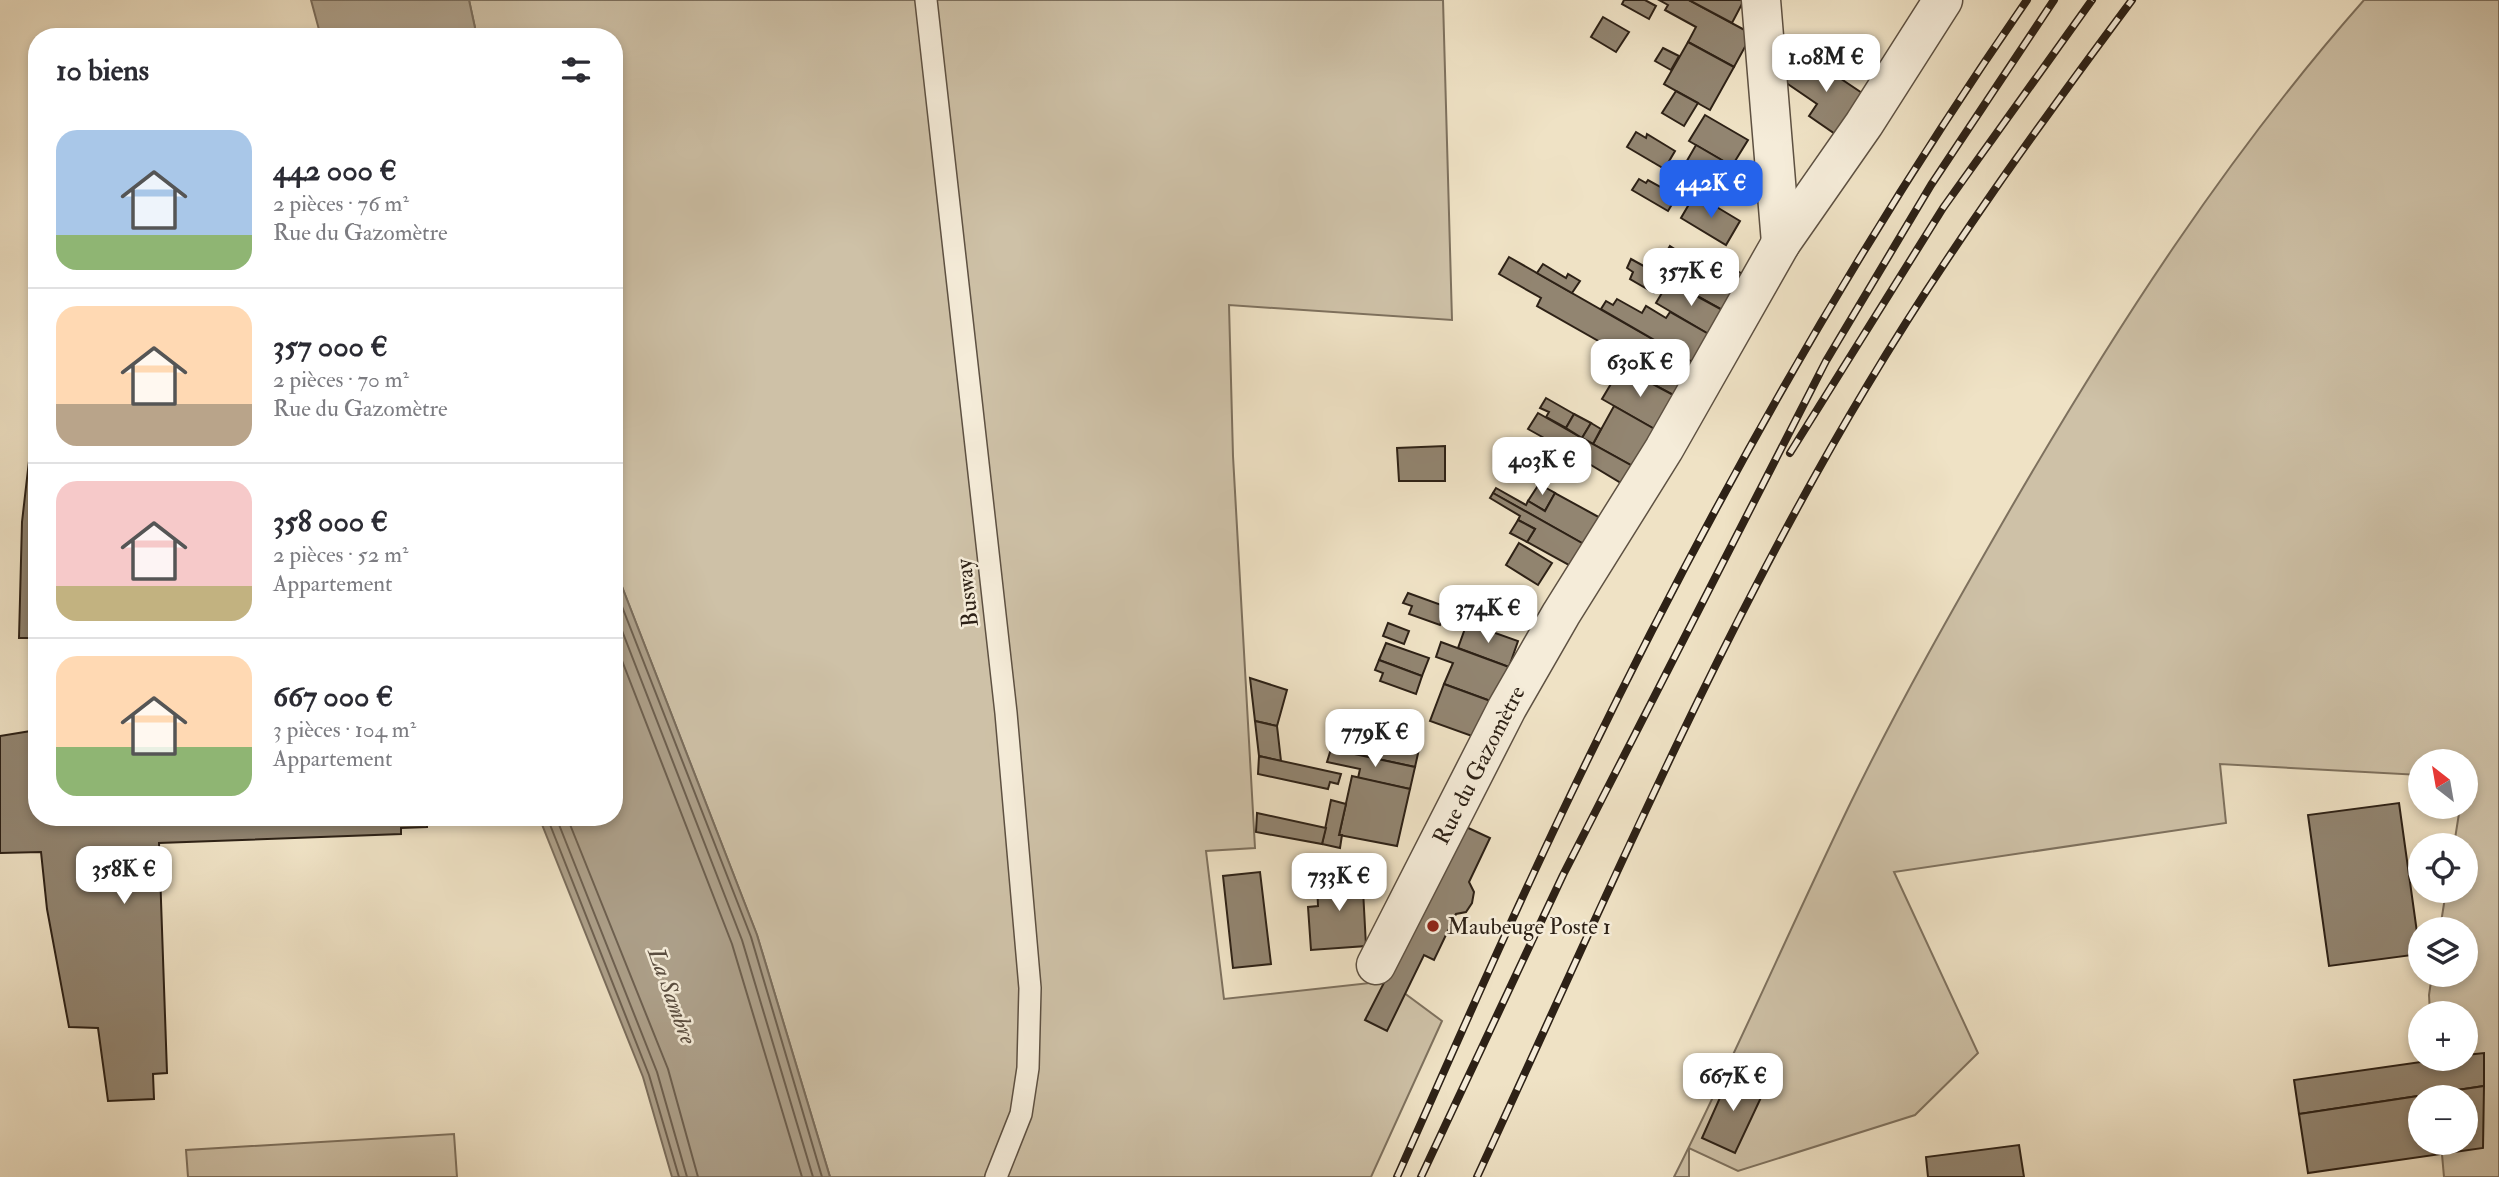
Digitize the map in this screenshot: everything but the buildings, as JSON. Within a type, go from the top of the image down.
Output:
[{"type":"street","points":[[1761,0],[1781,243]]},
{"type":"street","name":"Rue du Gazomètre","points":[[1376,965],[1507,708],[1561,614],[1664,449],[1781,243],[1864,124],[1943,0]]},
{"type":"lane","name":"Busway","points":[[926,0],[982,490],[1025,914],[1030,988],[1028,1068],[1021,1114],[996,1177]]},
{"type":"shaded area","points":[[469,0],[1443,0],[1452,320],[1229,305],[1233,456],[1255,848],[1206,851],[1224,999],[1388,981],[1442,1021],[1371,1177],[830,1177],[757,935],[623,589],[623,28],[475,28]]},
{"type":"shaded area","points":[[2364,0],[2499,0],[2499,1177],[2444,1177],[2442,1155],[2478,1155],[2478,1085],[2436,1085],[2435,1071],[2478,1071],[2478,1001],[2429,1001],[2429,995],[2430,987],[2478,987],[2478,917],[2442,917],[2444,903],[2478,903],[2478,833],[2456,833],[2458,819],[2478,819],[2478,749],[2408,749],[2408,774],[2220,764],[2226,823],[1894,872],[1978,1053],[1915,1115],[1738,1171],[1689,1148],[1689,1177],[1674,1177],[1869,766],[1928,654],[2011,508],[2132,309],[2175,245],[2314,59]]},
{"type":"shaded area","points":[[454,1134],[457,1177],[188,1177],[186,1150]]},
{"type":"water","points":[[311,0],[469,0],[475,28],[319,28]]},
{"type":"water","name":"La Sambre","points":[[623,589],[757,935],[830,1177],[672,1177],[643,1077],[543,826],[623,826]]},
{"type":"railway","points":[[1397,1177],[1562,813],[1686,565],[1738,468],[1848,277],[1965,91],[2027,0]]},
{"type":"railway","points":[[1421,1177],[1563,875],[1826,361],[1931,185],[2054,0]]},
{"type":"railway","points":[[1790,453],[1943,208],[2092,0]]},
{"type":"railway","points":[[1477,1177],[1710,676],[1812,481],[1867,386],[1961,238],[2132,0]]},
{"type":"place","name":"Maubeuge Poste 1","points":[[1433,926]]}]
